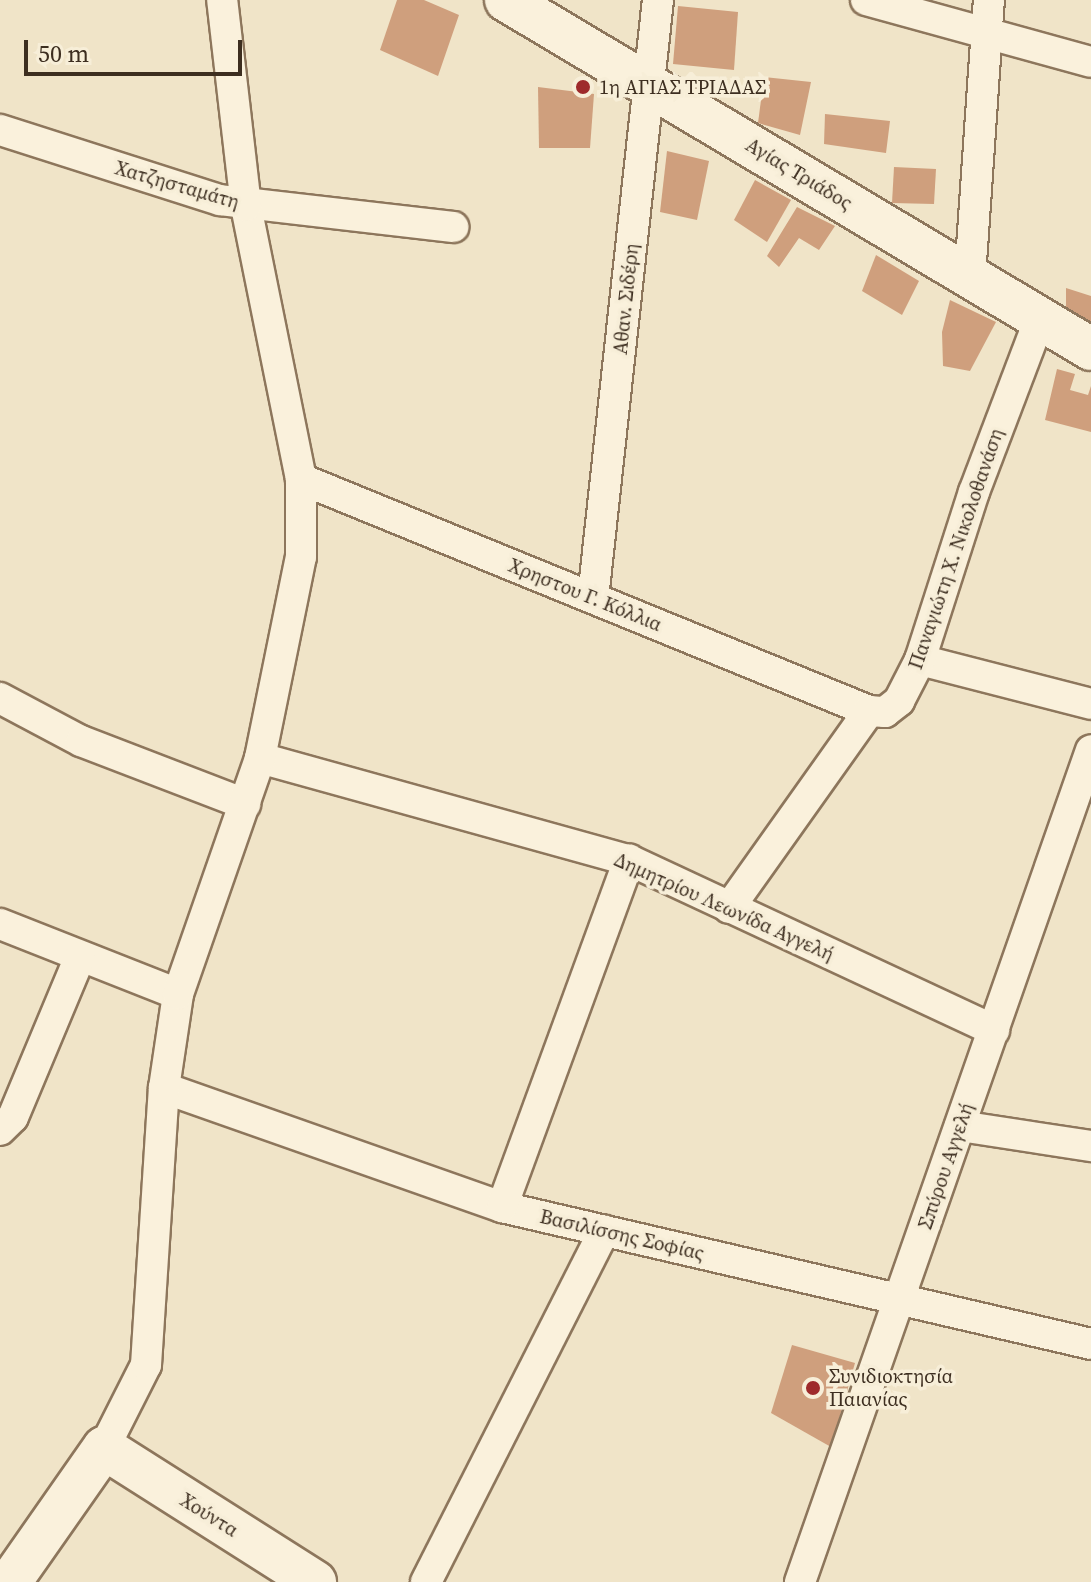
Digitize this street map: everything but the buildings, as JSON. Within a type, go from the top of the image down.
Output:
[{"type":"street","points":[[10,1582],[104,1448],[146,1365],[164,1088],[178,994],[260,758],[301,557],[301,479],[246,206],[222,0]]},
{"type":"street","name":"Αγίας Τριάδος","points":[[506,0],[1091,349]]},
{"type":"street","name":"Αθαν. Σιδέρη","points":[[593,598],[658,0]]},
{"type":"street","points":[[866,0],[1091,62]]},
{"type":"street","points":[[970,277],[989,0]]},
{"type":"street","name":"Χατζησταμάτη","points":[[0,130],[246,206],[287,204],[453,227]]},
{"type":"street","name":"Παναγιώτη Χ. Νικολοθανάση","points":[[729,908],[869,711],[893,709],[920,660],[974,492],[1040,318]]},
{"type":"street","name":"Χρηστου Γ. Κόλλια","points":[[301,479],[869,711]]},
{"type":"street","points":[[920,660],[1091,704]]},
{"type":"street","points":[[0,698],[81,741],[245,804]]},
{"type":"street","name":"Σπύρου Αγγελή","points":[[800,1582],[1091,750]]},
{"type":"street","name":"Δημητρίου Λεωνίδα Αγγελή","points":[[260,758],[629,860],[994,1030]]},
{"type":"street","points":[[502,1207],[629,860]]},
{"type":"street","points":[[0,924],[178,994]]},
{"type":"street","points":[[0,1130],[13,1117],[80,957]]},
{"type":"street","name":"Βασιλίσσης Σοφίας","points":[[164,1088],[502,1207],[1091,1344]]},
{"type":"street","points":[[960,1126],[1091,1146]]},
{"type":"street","points":[[426,1582],[604,1231]]},
{"type":"street","name":"Χούντα","points":[[104,1448],[315,1582]]},
{"type":"place","name":"1η ΑΓΙΑΣ ΤΡΙΑΔΑΣ","points":[[583,87]]},
{"type":"place","name":"Συνιδιοκτησία Παιανίας","points":[[813,1388]]}]
